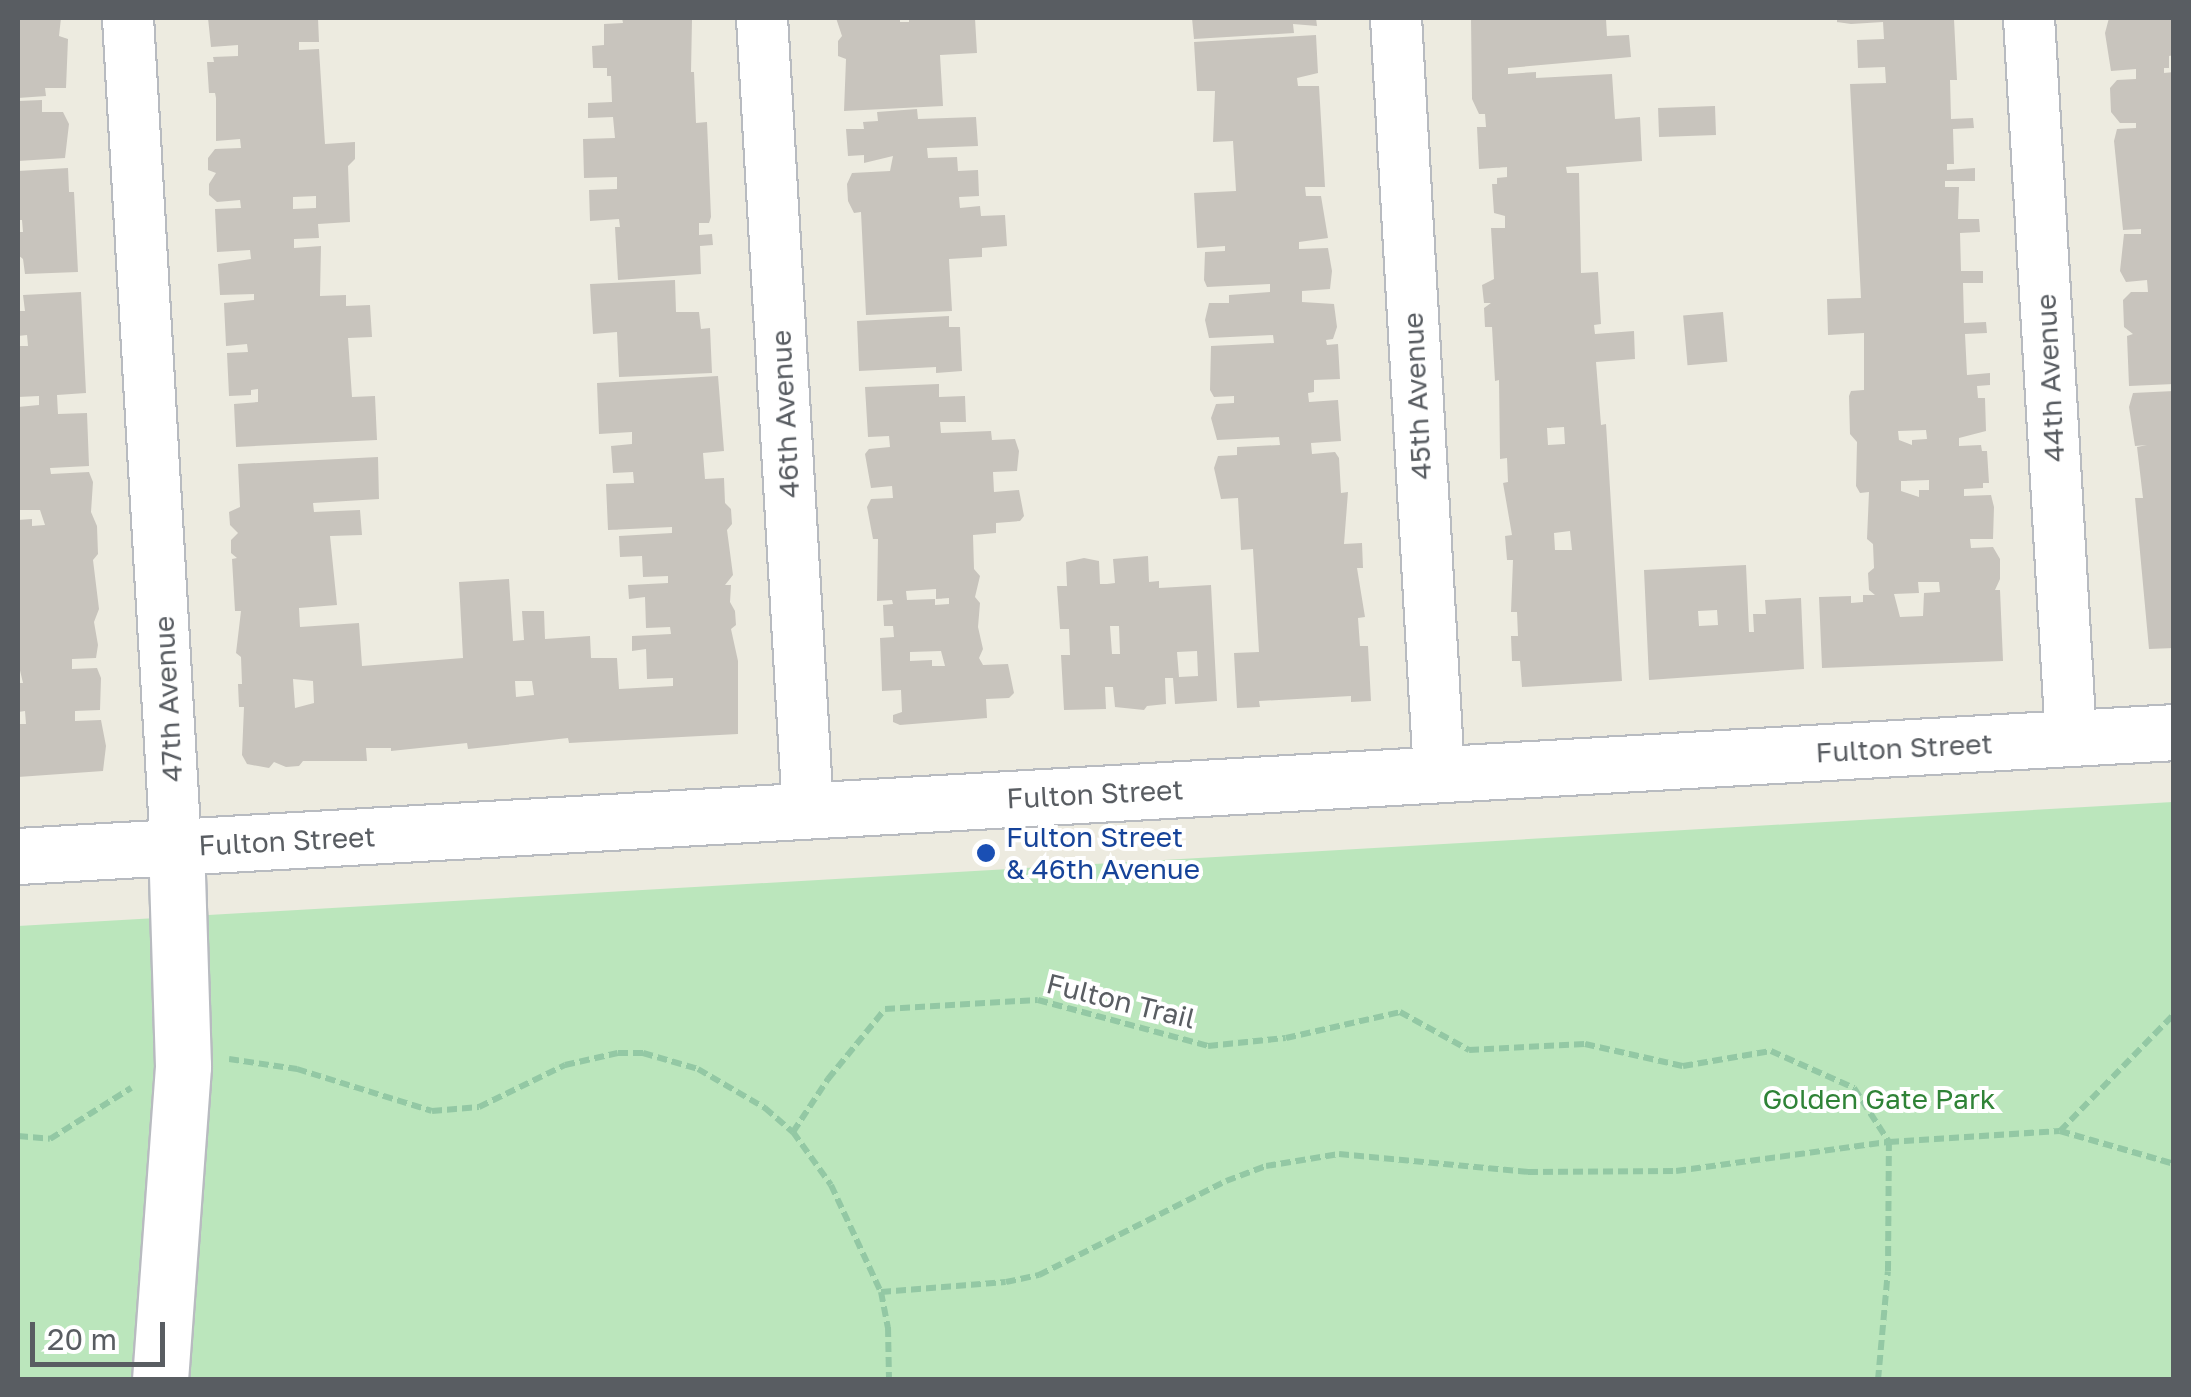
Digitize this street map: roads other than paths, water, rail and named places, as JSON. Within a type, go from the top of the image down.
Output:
[{"type":"main road","name":"Fulton Street","points":[[18,856],[2174,732]]},
{"type":"main road","name":"47th Avenue","points":[[160,1380],[183,1066],[176,847]]},
{"type":"street","name":"47th Avenue","points":[[128,18],[176,847]]},
{"type":"street","name":"46th Avenue","points":[[762,18],[808,811]]},
{"type":"street","name":"45th Avenue","points":[[1396,18],[1439,774]]},
{"type":"street","name":"44th Avenue","points":[[2030,18],[2070,738]]},
{"type":"place","name":"Fulton Street & 46th Avenue","points":[[986,853]]},
{"type":"park label","name":"Golden Gate Park","points":[[1879,1099]]}]
